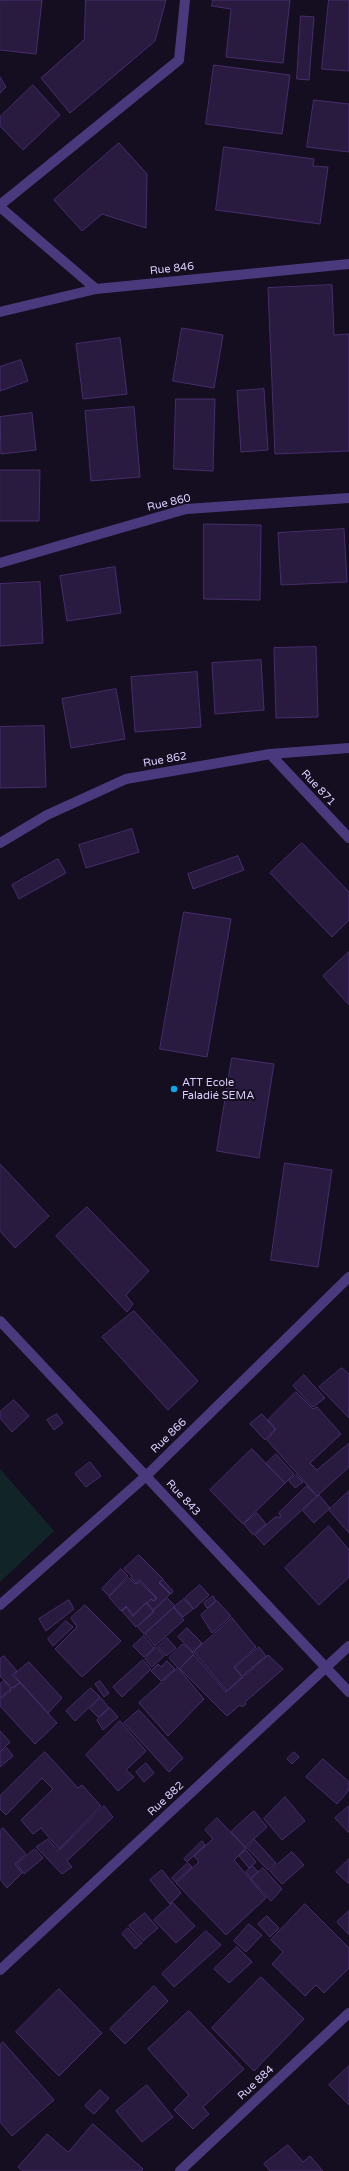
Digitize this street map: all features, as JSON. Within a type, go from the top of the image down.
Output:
[{"type":"street","points":[[96,289],[0,206],[178,60],[185,0]]},
{"type":"street","name":"Rue 846","points":[[0,312],[96,289],[349,264]]},
{"type":"street","name":"Rue 860","points":[[0,563],[186,509],[349,498]]},
{"type":"street","name":"Rue 862","points":[[0,843],[47,814],[126,778],[270,754],[349,748]]},
{"type":"street","name":"Rue 871","points":[[270,754],[349,838]]},
{"type":"street","name":"Rue 866","points":[[0,1605],[146,1476],[349,1277]]},
{"type":"street","name":"Rue 843","points":[[0,1321],[349,1692]]},
{"type":"street","name":"Rue 882","points":[[0,1970],[349,1646]]},
{"type":"street","name":"Rue 884","points":[[180,2171],[349,2013]]},
{"type":"green space","points":[[0,1469],[54,1531],[0,1582]]},
{"type":"building","points":[[0,0],[42,0],[36,54],[0,50]]},
{"type":"building","points":[[86,0],[166,0],[155,41],[70,113],[41,78],[84,40]]},
{"type":"building","points":[[213,0],[290,0],[283,63],[226,57],[231,9],[212,6]]},
{"type":"building","points":[[329,0],[349,0],[349,71],[322,69]]},
{"type":"building","points":[[301,16],[314,17],[309,80],[297,79]]},
{"type":"building","points":[[214,65],[290,75],[282,134],[206,124]]},
{"type":"building","points":[[0,77],[6,87],[0,93]]},
{"type":"building","points":[[33,85],[60,115],[23,150],[0,126],[0,117]]},
{"type":"building","points":[[314,100],[349,104],[349,152],[307,147]]},
{"type":"building","points":[[119,143],[147,174],[146,228],[102,214],[82,231],[54,200]]},
{"type":"building","points":[[224,147],[314,159],[313,166],[328,167],[320,224],[216,210]]},
{"type":"building","points":[[332,285],[334,335],[349,334],[349,451],[275,454],[268,288]]},
{"type":"building","points":[[182,328],[223,335],[214,388],[173,381]]},
{"type":"building","points":[[120,338],[127,394],[83,399],[76,344]]},
{"type":"building","points":[[21,360],[28,381],[0,391],[0,367]]},
{"type":"building","points":[[264,389],[268,450],[241,452],[237,391]]},
{"type":"building","points":[[176,399],[215,399],[213,471],[174,469]]},
{"type":"building","points":[[134,407],[140,477],[91,481],[85,411]]},
{"type":"building","points":[[32,413],[36,450],[1,454],[0,417]]},
{"type":"building","points":[[0,470],[40,470],[39,521],[0,521]]},
{"type":"building","points":[[204,524],[261,525],[260,600],[204,599]]},
{"type":"building","points":[[344,529],[347,582],[281,585],[278,533]]},
{"type":"building","points":[[115,567],[121,613],[67,621],[60,576]]},
{"type":"building","points":[[40,582],[43,643],[0,646],[0,584]]},
{"type":"building","points":[[316,647],[318,717],[276,718],[274,648]]},
{"type":"building","points":[[261,660],[264,710],[215,714],[212,663]]},
{"type":"building","points":[[197,672],[201,727],[135,732],[131,677]]},
{"type":"building","points":[[116,689],[125,739],[71,748],[62,699]]},
{"type":"building","points":[[44,726],[46,787],[0,788],[0,727]]},
{"type":"building","points":[[132,829],[139,852],[86,868],[79,845]]},
{"type":"building","points":[[302,843],[349,892],[349,920],[332,937],[270,873]]},
{"type":"building","points":[[238,856],[244,870],[193,889],[188,874]]},
{"type":"building","points":[[58,859],[66,873],[19,899],[12,885]]},
{"type":"building","points":[[184,912],[231,919],[207,1057],[160,1049]]},
{"type":"building","points":[[349,952],[349,1005],[323,976]]},
{"type":"building","points":[[232,1058],[274,1064],[259,1158],[217,1151]]},
{"type":"building","points":[[285,1163],[332,1170],[318,1267],[271,1260]]},
{"type":"building","points":[[0,1164],[49,1216],[15,1248],[0,1231]]},
{"type":"building","points":[[87,1207],[149,1271],[126,1295],[133,1304],[127,1312],[56,1236]]},
{"type":"building","points":[[134,1311],[198,1381],[168,1410],[102,1337]]},
{"type":"building","points":[[342,1368],[349,1374],[349,1418],[319,1387]]},
{"type":"building","points":[[304,1375],[325,1398],[313,1407],[293,1386]]},
{"type":"building","points":[[296,1392],[313,1409],[317,1407],[341,1434],[310,1463],[317,1470],[349,1443],[349,1467],[317,1496],[267,1440],[276,1429],[268,1420]]},
{"type":"building","points":[[14,1400],[29,1416],[12,1432],[0,1418],[0,1412]]},
{"type":"building","points":[[57,1414],[63,1423],[54,1430],[47,1420]]},
{"type":"building","points":[[262,1414],[275,1429],[265,1440],[250,1424]]},
{"type":"building","points":[[252,1449],[285,1483],[243,1524],[210,1490]]},
{"type":"building","points":[[276,1454],[294,1474],[285,1483],[266,1464]]},
{"type":"building","points":[[90,1462],[101,1476],[86,1487],[75,1474]]},
{"type":"building","points":[[296,1475],[303,1482],[295,1488],[289,1481]]},
{"type":"building","points":[[307,1486],[317,1496],[264,1545],[255,1535],[275,1517],[281,1517],[279,1513]]},
{"type":"building","points":[[349,1491],[349,1533],[329,1510]]},
{"type":"building","points":[[319,1495],[330,1508],[314,1523],[303,1511]]},
{"type":"building","points":[[257,1513],[266,1524],[253,1535],[244,1524]]},
{"type":"building","points":[[329,1526],[349,1550],[349,1577],[319,1605],[285,1568]]},
{"type":"building","points":[[139,1555],[163,1579],[159,1583],[170,1594],[153,1610],[147,1603],[151,1599],[153,1601],[157,1598],[140,1580],[136,1583],[131,1578],[132,1576],[124,1569]]},
{"type":"building","points":[[121,1569],[128,1576],[109,1596],[102,1589]]},
{"type":"building","points":[[129,1578],[135,1584],[140,1582],[156,1598],[154,1601],[151,1599],[133,1615],[126,1606],[121,1611],[109,1597]]},
{"type":"building","points":[[163,1580],[173,1591],[171,1594],[160,1583]]},
{"type":"building","points":[[200,1585],[209,1595],[194,1609],[185,1598]]},
{"type":"building","points":[[213,1596],[216,1601],[207,1608],[204,1603]]},
{"type":"building","points":[[167,1598],[175,1606],[144,1634],[138,1627]]},
{"type":"building","points":[[184,1599],[193,1609],[183,1617],[174,1607]]},
{"type":"building","points":[[69,1600],[74,1609],[46,1631],[39,1619]]},
{"type":"building","points":[[217,1601],[231,1616],[212,1633],[201,1615]]},
{"type":"building","points":[[146,1603],[154,1612],[136,1627],[122,1611],[126,1607],[133,1616]]},
{"type":"building","points":[[85,1605],[121,1641],[82,1677],[55,1649],[77,1627],[71,1618]]},
{"type":"building","points":[[174,1608],[184,1620],[155,1646],[145,1634]]},
{"type":"building","points":[[232,1618],[256,1647],[234,1667],[242,1677],[227,1691],[194,1652]]},
{"type":"building","points":[[66,1621],[73,1627],[53,1646],[48,1639]]},
{"type":"building","points":[[187,1628],[202,1643],[193,1652],[178,1637]]},
{"type":"building","points":[[144,1636],[154,1648],[144,1657],[133,1646]]},
{"type":"building","points":[[167,1638],[176,1648],[166,1656],[158,1647]]},
{"type":"building","points":[[183,1644],[194,1654],[179,1669],[169,1658]]},
{"type":"building","points":[[156,1647],[164,1656],[152,1667],[145,1659]]},
{"type":"building","points":[[259,1647],[266,1656],[242,1676],[235,1668]]},
{"type":"building","points":[[194,1655],[226,1692],[268,1655],[283,1669],[245,1702],[246,1704],[242,1707],[240,1705],[227,1716],[180,1669]]},
{"type":"building","points":[[4,1656],[17,1671],[12,1675],[20,1683],[12,1688],[0,1676],[0,1659]]},
{"type":"building","points":[[143,1660],[151,1669],[122,1697],[113,1687]]},
{"type":"building","points":[[167,1661],[175,1669],[161,1681],[151,1671],[158,1664],[161,1667]]},
{"type":"building","points":[[29,1662],[62,1698],[48,1713],[14,1675]]},
{"type":"building","points":[[178,1668],[204,1699],[168,1736],[139,1703]]},
{"type":"building","points":[[4,1681],[11,1689],[0,1698],[0,1684]]},
{"type":"building","points":[[100,1681],[109,1693],[104,1697],[95,1684]]},
{"type":"building","points":[[20,1683],[57,1723],[35,1744],[0,1706],[0,1700]]},
{"type":"building","points":[[91,1688],[100,1697],[75,1721],[66,1711]]},
{"type":"building","points":[[101,1698],[109,1708],[98,1717],[90,1709]]},
{"type":"building","points":[[110,1708],[118,1717],[103,1730],[97,1720]]},
{"type":"building","points":[[139,1710],[183,1758],[169,1772],[124,1723]]},
{"type":"building","points":[[120,1721],[146,1751],[126,1770],[134,1777],[118,1791],[86,1755]]},
{"type":"building","points":[[0,1731],[10,1742],[0,1752]]},
{"type":"building","points":[[7,1748],[13,1756],[0,1767],[0,1754]]},
{"type":"building","points":[[45,1752],[78,1788],[82,1785],[101,1806],[59,1849],[41,1828],[33,1834],[21,1820],[53,1789],[42,1778],[6,1815],[0,1809],[0,1796]]},
{"type":"building","points":[[294,1752],[299,1757],[292,1764],[287,1759]]},
{"type":"building","points":[[323,1759],[349,1782],[349,1790],[337,1804],[306,1777]]},
{"type":"building","points":[[146,1763],[154,1773],[144,1782],[136,1772]]},
{"type":"building","points":[[285,1797],[305,1821],[282,1840],[264,1819]]},
{"type":"building","points":[[104,1806],[113,1817],[67,1861],[72,1867],[62,1874],[36,1847],[48,1839],[58,1851]]},
{"type":"building","points":[[349,1806],[349,1832],[348,1832],[335,1818]]},
{"type":"building","points":[[254,1811],[267,1827],[245,1847],[231,1832]]},
{"type":"building","points":[[217,1818],[246,1848],[234,1860],[266,1898],[226,1935],[176,1883],[199,1862],[194,1856],[213,1839],[205,1830]]},
{"type":"building","points":[[3,1828],[26,1854],[15,1864],[22,1873],[7,1888],[0,1879],[0,1831]]},
{"type":"building","points":[[255,1840],[276,1863],[268,1870],[247,1848]]},
{"type":"building","points":[[202,1841],[205,1845],[187,1862],[184,1859]]},
{"type":"building","points":[[35,1849],[43,1858],[24,1874],[17,1864]]},
{"type":"building","points":[[246,1850],[256,1862],[249,1868],[239,1856]]},
{"type":"building","points":[[292,1852],[304,1865],[282,1884],[270,1871]]},
{"type":"building","points":[[349,1859],[349,1884],[336,1872]]},
{"type":"building","points":[[188,1863],[192,1867],[175,1882],[172,1878]]},
{"type":"building","points":[[253,1866],[258,1872],[251,1878],[246,1872]]},
{"type":"building","points":[[263,1868],[282,1889],[271,1901],[251,1879]]},
{"type":"building","points":[[162,1870],[181,1893],[170,1904],[150,1880]]},
{"type":"building","points":[[173,1903],[195,1926],[176,1943],[154,1920]]},
{"type":"building","points":[[305,1904],[349,1948],[349,1968],[324,1993],[316,1985],[305,1996],[272,1964],[283,1952],[271,1940]]},
{"type":"building","points":[[349,1911],[349,1935],[337,1922]]},
{"type":"building","points":[[145,1913],[158,1928],[143,1941],[129,1926]]},
{"type":"building","points":[[267,1916],[279,1928],[270,1937],[258,1924]]},
{"type":"building","points":[[249,1924],[262,1935],[246,1952],[234,1941]]},
{"type":"building","points":[[128,1928],[142,1943],[135,1949],[122,1934]]},
{"type":"building","points":[[206,1931],[221,1945],[174,1987],[162,1974]]},
{"type":"building","points":[[237,1947],[252,1962],[229,1983],[214,1969]]},
{"type":"building","points":[[261,1977],[304,2019],[254,2071],[212,2028]]},
{"type":"building","points":[[154,1986],[168,2001],[125,2044],[110,2029]]},
{"type":"building","points":[[59,1989],[102,2033],[59,2076],[16,2032]]},
{"type":"building","points":[[189,2011],[244,2069],[203,2107],[209,2114],[193,2129],[174,2110],[189,2095],[148,2049]]},
{"type":"building","points":[[3,2042],[54,2100],[12,2136],[0,2122],[0,2045]]},
{"type":"building","points":[[349,2066],[349,2105],[329,2085]]},
{"type":"building","points":[[147,2085],[173,2117],[142,2142],[116,2111]]},
{"type":"building","points":[[100,2090],[109,2098],[94,2114],[85,2106]]},
{"type":"building","points":[[93,2124],[143,2169],[141,2171],[23,2171],[18,2167],[47,2134],[68,2152]]},
{"type":"building","points":[[288,2145],[303,2162],[310,2156],[323,2171],[270,2171],[264,2164]]},
{"type":"place","name":"ATT Ecole Faladié SEMA","points":[[174,1089]]}]
